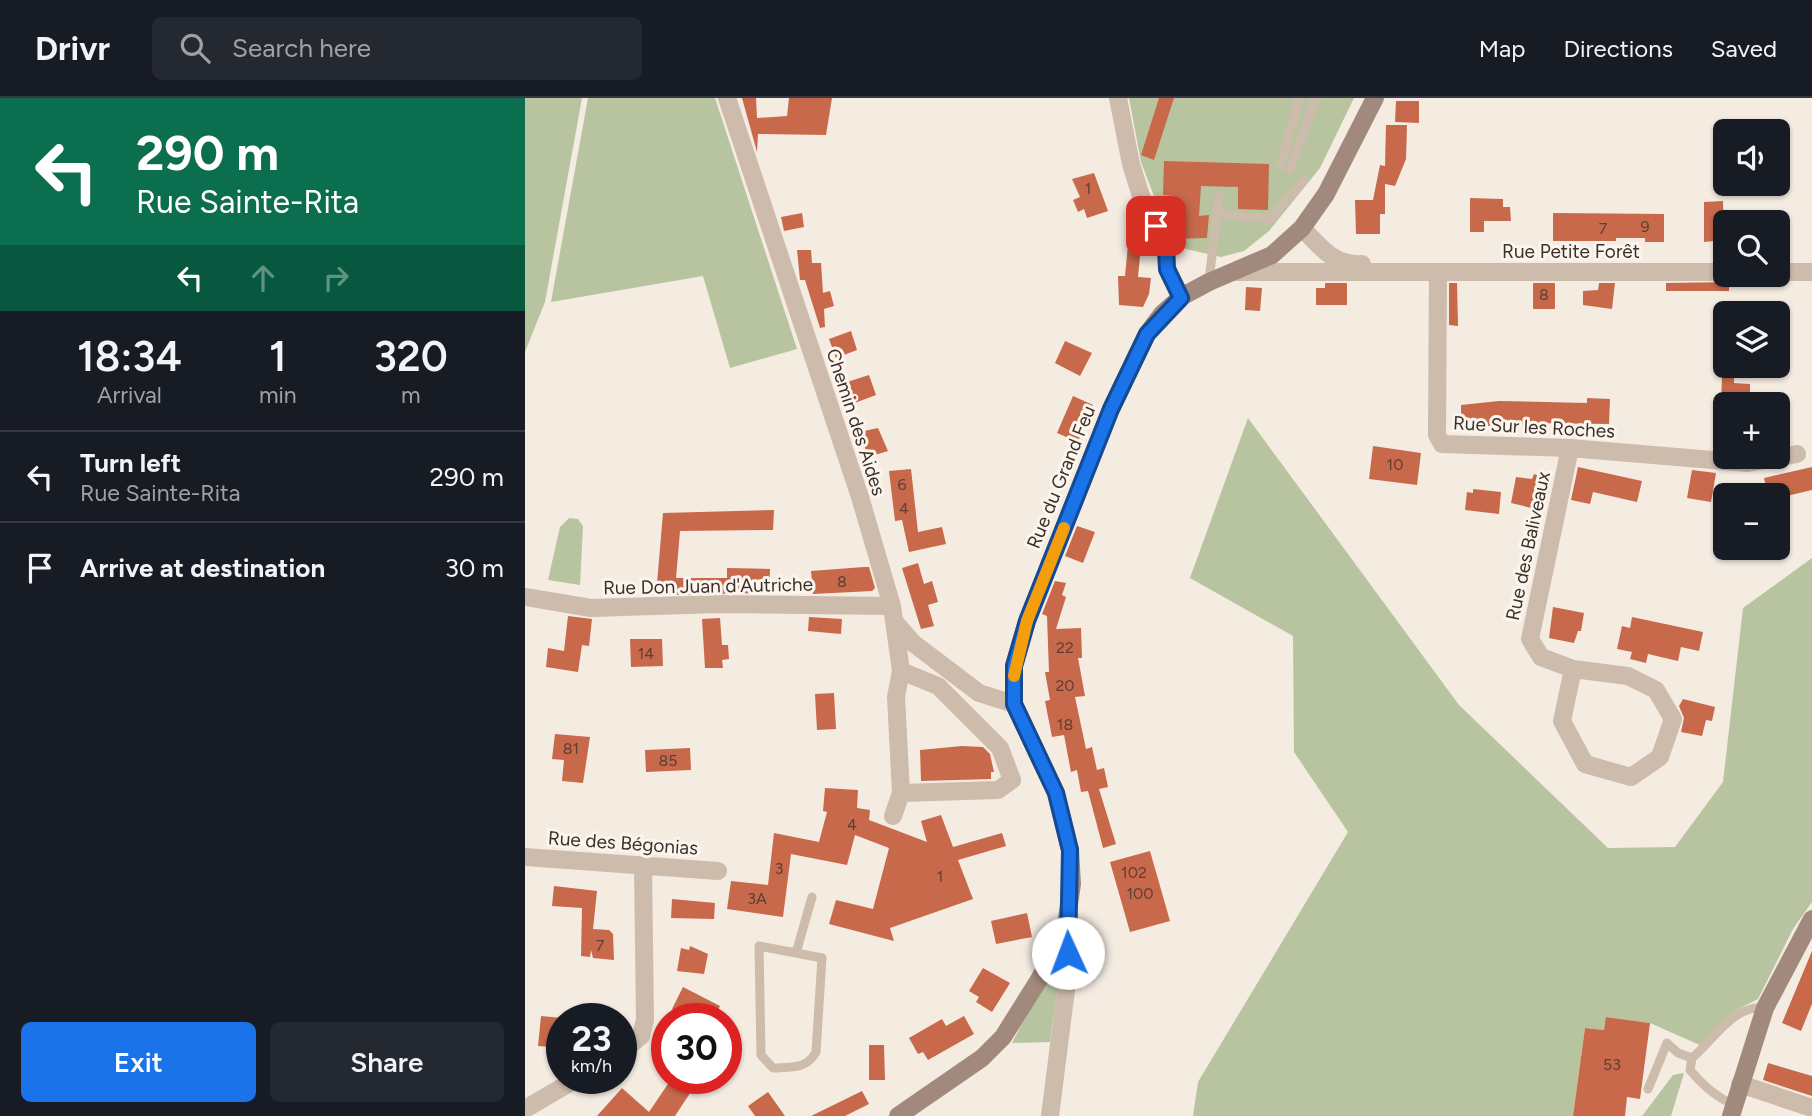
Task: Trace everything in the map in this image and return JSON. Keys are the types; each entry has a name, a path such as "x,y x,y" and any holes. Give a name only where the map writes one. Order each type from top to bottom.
{"street":[{"name":"Chemin des Aides","path":"727,98 860,497 894,614 913,643 979,693 1014,704"},
{"path":"1118,98 1131,164 1141,196 1166,248 1167,269 1181,298"},
{"name":"Rue du Grand Feu","path":"898,1116 982,1058 1003,1037 1044,970 1066,925 1072,884 1070,850 1056,793 1014,704 1014,666 1027,621 1111,409 1147,334 1181,298 1209,282 1272,256 1302,228 1326,194 1375,98"},
{"name":"Rue Petite Forêt","path":"1302,228 1332,258 1346,265 1400,262 1416,270"},
{"name":"Rue Petite Forêt","path":"1237,272 1713,272"},
{"name":"Rue Sur les Roches","path":"1438,272 1437,435 1442,444 1570,448 1748,463 1797,454"},
{"path":"1790,272 1812,272"},
{"name":"Rue des Baliveaux","path":"1570,448 1530,639 1541,657 1573,669 1628,676 1656,690 1673,719 1660,757 1631,776 1585,764 1562,721 1573,669"},
{"name":"Rue Don Juan d'Autriche","path":"525,597 590,608 719,604 894,614"},
{"path":"893,816 901,793 896,697 901,671 894,614"},
{"path":"901,671 938,686 1000,748 1012,780 998,790 901,793"},
{"name":"Rue des Bégonias","path":"525,857 717,871"},
{"path":"637,1039 641,1036 645,1020 643,866"},
{"path":"1733,1111 1765,1009 1806,941 1812,919"},
{"path":"1050,1116 1068,974 1066,925"},
{"path":"1740,1084 1812,1108"},
{"path":"525,1109 551,1094"}],"lane":[{"path":"1299,98 1285,167 1316,98"},
{"path":"1218,214 1270,219 1304,180"},
{"path":"1209,282 1219,196"},
{"path":"796,953 812,897"},
{"path":"759,946 796,953 822,958 816,1052 811,1062 799,1067 773,1068 761,1055 759,946"},
{"path":"1733,1111 1700,1083 1690,1070 1692,1058 1732,1018 1753,1007 1765,1009"},
{"path":"1648,1089 1667,1043 1678,1053 1692,1058"}],"green space":[{"path":"525,98 582,98 545,302 525,352"},
{"path":"588,98 715,98 797,349 730,368 703,276 551,302"},
{"path":"1129,98 1354,98 1320,168 1269,231 1244,251 1221,257 1173,246 1141,162"},
{"path":"1248,418 1459,705 1608,848 1675,847 1723,782 1743,608 1812,558 1812,902 1793,929 1758,999 1736,1010 1702,1046 1650,1023 1607,1017 1604,1030 1585,1028 1573,1116 1193,1116 1198,1082 1348,832 1294,752 1293,636 1190,578"},
{"path":"569,518 578,519 583,526 580,585 548,580 560,527"},
{"path":"1044,982 1058,984 1050,1042 1012,1043"},
{"path":"1684,1073 1671,1116 1642,1116 1673,1075"}],"building":[{"path":"742,98 756,98 757,118 787,116 789,98 832,98 826,135 758,134 757,152"},
{"path":"1159,98 1174,98 1154,160 1141,155"},
{"path":"1396,101 1419,101 1419,123 1395,122"},
{"path":"1386,125 1407,125 1406,159 1395,186 1385,184 1385,214 1380,214 1380,234 1356,234 1355,200 1373,200 1380,165 1385,166"},
{"path":"1164,161 1269,164 1268,210 1238,209 1238,187 1201,186 1199,216 1209,215 1207,238 1174,239 1175,196 1163,195"},
{"path":"1094,173 1108,211 1087,218 1084,209 1078,212 1073,200 1080,197 1072,179"},
{"path":"1470,198 1503,199 1503,207 1510,207 1511,221 1484,221 1484,232 1470,232"},
{"path":"1723,201 1723,210 1713,210 1713,241 1704,242 1704,202"},
{"path":"802,213 804,227 784,231 781,217"},
{"path":"1553,213 1664,214 1664,242 1645,242 1645,238 1553,241"},
{"path":"1128,245 1141,246 1138,277 1151,278 1149,294 1143,307 1119,305 1118,276 1125,276"},
{"path":"797,250 811,250 812,263 821,263 823,293 830,291 834,306 824,309 825,327 820,328 805,280 800,280"},
{"path":"1713,282 1713,287 1729,287 1729,291 1666,291 1666,283"},
{"path":"1325,283 1347,283 1347,305 1316,305 1316,288 1325,288"},
{"path":"1449,283 1457,283 1458,326 1449,325"},
{"path":"1533,283 1555,283 1555,309 1533,309"},
{"path":"1599,283 1615,283 1612,309 1583,305 1583,291 1598,290"},
{"path":"1246,287 1262,288 1260,311 1245,310"},
{"path":"851,331 857,350 836,358 829,339"},
{"path":"1065,341 1092,353 1080,376 1055,363"},
{"path":"869,375 876,395 852,404 844,383"},
{"path":"1722,378 1734,378 1734,383 1750,384 1750,392 1721,392"},
{"path":"1073,396 1093,405 1078,442 1057,433"},
{"path":"1587,398 1610,399 1609,424 1528,423 1528,427 1461,425 1461,405 1499,401 1587,403"},
{"path":"878,428 888,451 868,457 863,441 867,440 864,431"},
{"path":"1373,446 1421,453 1417,485 1369,479"},
{"path":"1578,467 1642,481 1637,502 1593,492 1590,504 1571,500"},
{"path":"1812,467 1812,490 1790,495 1790,483 1765,483 1764,478"},
{"path":"911,469 918,532 942,527 946,544 909,552 902,520 895,521 889,471"},
{"path":"1692,470 1716,473 1711,502 1687,498"},
{"path":"1534,474 1551,481 1548,496 1543,495 1540,510 1511,503 1516,477 1532,479"},
{"path":"1473,489 1501,492 1499,514 1465,510 1467,492 1473,493"},
{"path":"774,510 773,530 680,531 676,578 727,578 727,568 770,569 769,593 656,595 663,513"},
{"path":"1077,526 1095,532 1083,563 1065,556"},
{"path":"918,563 924,584 932,581 938,602 928,605 934,626 921,629 902,568"},
{"path":"869,567 875,588 872,591 813,594 811,571"},
{"path":"1055,581 1066,583 1062,595 1066,597 1056,629 1081,628 1082,658 1078,658 1085,696 1075,697 1086,749 1092,747 1097,770 1104,768 1108,787 1099,789 1116,844 1103,848 1088,791 1081,792 1077,770 1071,772 1064,735 1052,737 1045,701 1050,700 1045,672 1049,672 1047,616 1042,614"},
{"path":"1553,607 1584,613 1581,631 1578,631 1574,643 1549,638"},
{"path":"568,616 592,619 589,646 582,645 578,672 546,667 548,648 564,651"},
{"path":"809,617 842,619 841,634 808,631"},
{"path":"1632,617 1703,632 1699,651 1681,647 1678,661 1648,654 1646,663 1630,659 1632,652 1617,649 1622,626 1630,628"},
{"path":"720,618 722,645 728,645 729,659 722,660 723,668 705,668 702,619"},
{"path":"630,639 662,639 663,666 631,667"},
{"path":"834,693 836,729 817,730 815,694"},
{"path":"1683,699 1715,707 1712,721 1706,720 1702,736 1681,732 1684,718 1679,706"},
{"path":"555,734 590,737 583,783 562,781 564,760 552,759"},
{"path":"983,747 990,754 994,772 991,772 991,779 921,781 920,750"},
{"path":"690,748 691,770 646,772 645,750"},
{"path":"825,788 858,790 857,808 870,810 869,820 927,842 921,821 941,815 953,847 1002,833 1006,846 958,860 973,899 890,928 894,941 829,924 836,900 873,909 889,848 855,835 847,865 791,854 783,917 727,909 731,881 768,885 774,833 819,842 827,812 823,811"},
{"path":"1150,851 1170,921 1130,932 1110,862"},
{"path":"554,886 597,891 593,929 609,930 613,934 614,960 593,958 591,950 590,957 581,956 582,908 552,906"},
{"path":"672,899 715,903 714,919 671,918"},
{"path":"1027,913 1032,937 996,944 991,921"},
{"path":"690,946 708,954 704,974 677,971 681,948 689,950"},
{"path":"1812,951 1812,1004 1801,1031 1782,1023"},
{"path":"983,968 1010,983 992,1012 976,1002 979,997 969,991"},
{"path":"683,987 714,1003 675,1003"},
{"path":"541,1016 546,1016 546,1047 538,1046"},
{"path":"964,1016 974,1034 928,1060 923,1052 918,1054 909,1038 942,1019 946,1026"},
{"path":"1606,1017 1650,1023 1640,1099 1627,1097 1625,1116 1573,1116 1585,1028 1604,1030"},
{"path":"869,1045 884,1045 885,1080 869,1080"},
{"path":"1768,1063 1812,1076 1812,1096 1763,1080"},
{"path":"862,1091 869,1104 845,1116 811,1116"},
{"path":"768,1092 785,1116 755,1116 748,1106"},
{"path":"617,1094 629,1094 649,1112 661,1094 689,1094 675,1116 597,1116"}],"slow traffic":[{"path":"1014,676 1014,666 1027,621 1064,528"}],"route":[{"path":"1068,953 1066,925 1072,884 1070,850 1056,793 1014,704 1014,666 1027,621 1111,409 1147,334 1162,314 1181,298 1167,269 1166,248 1156,226"}]}
